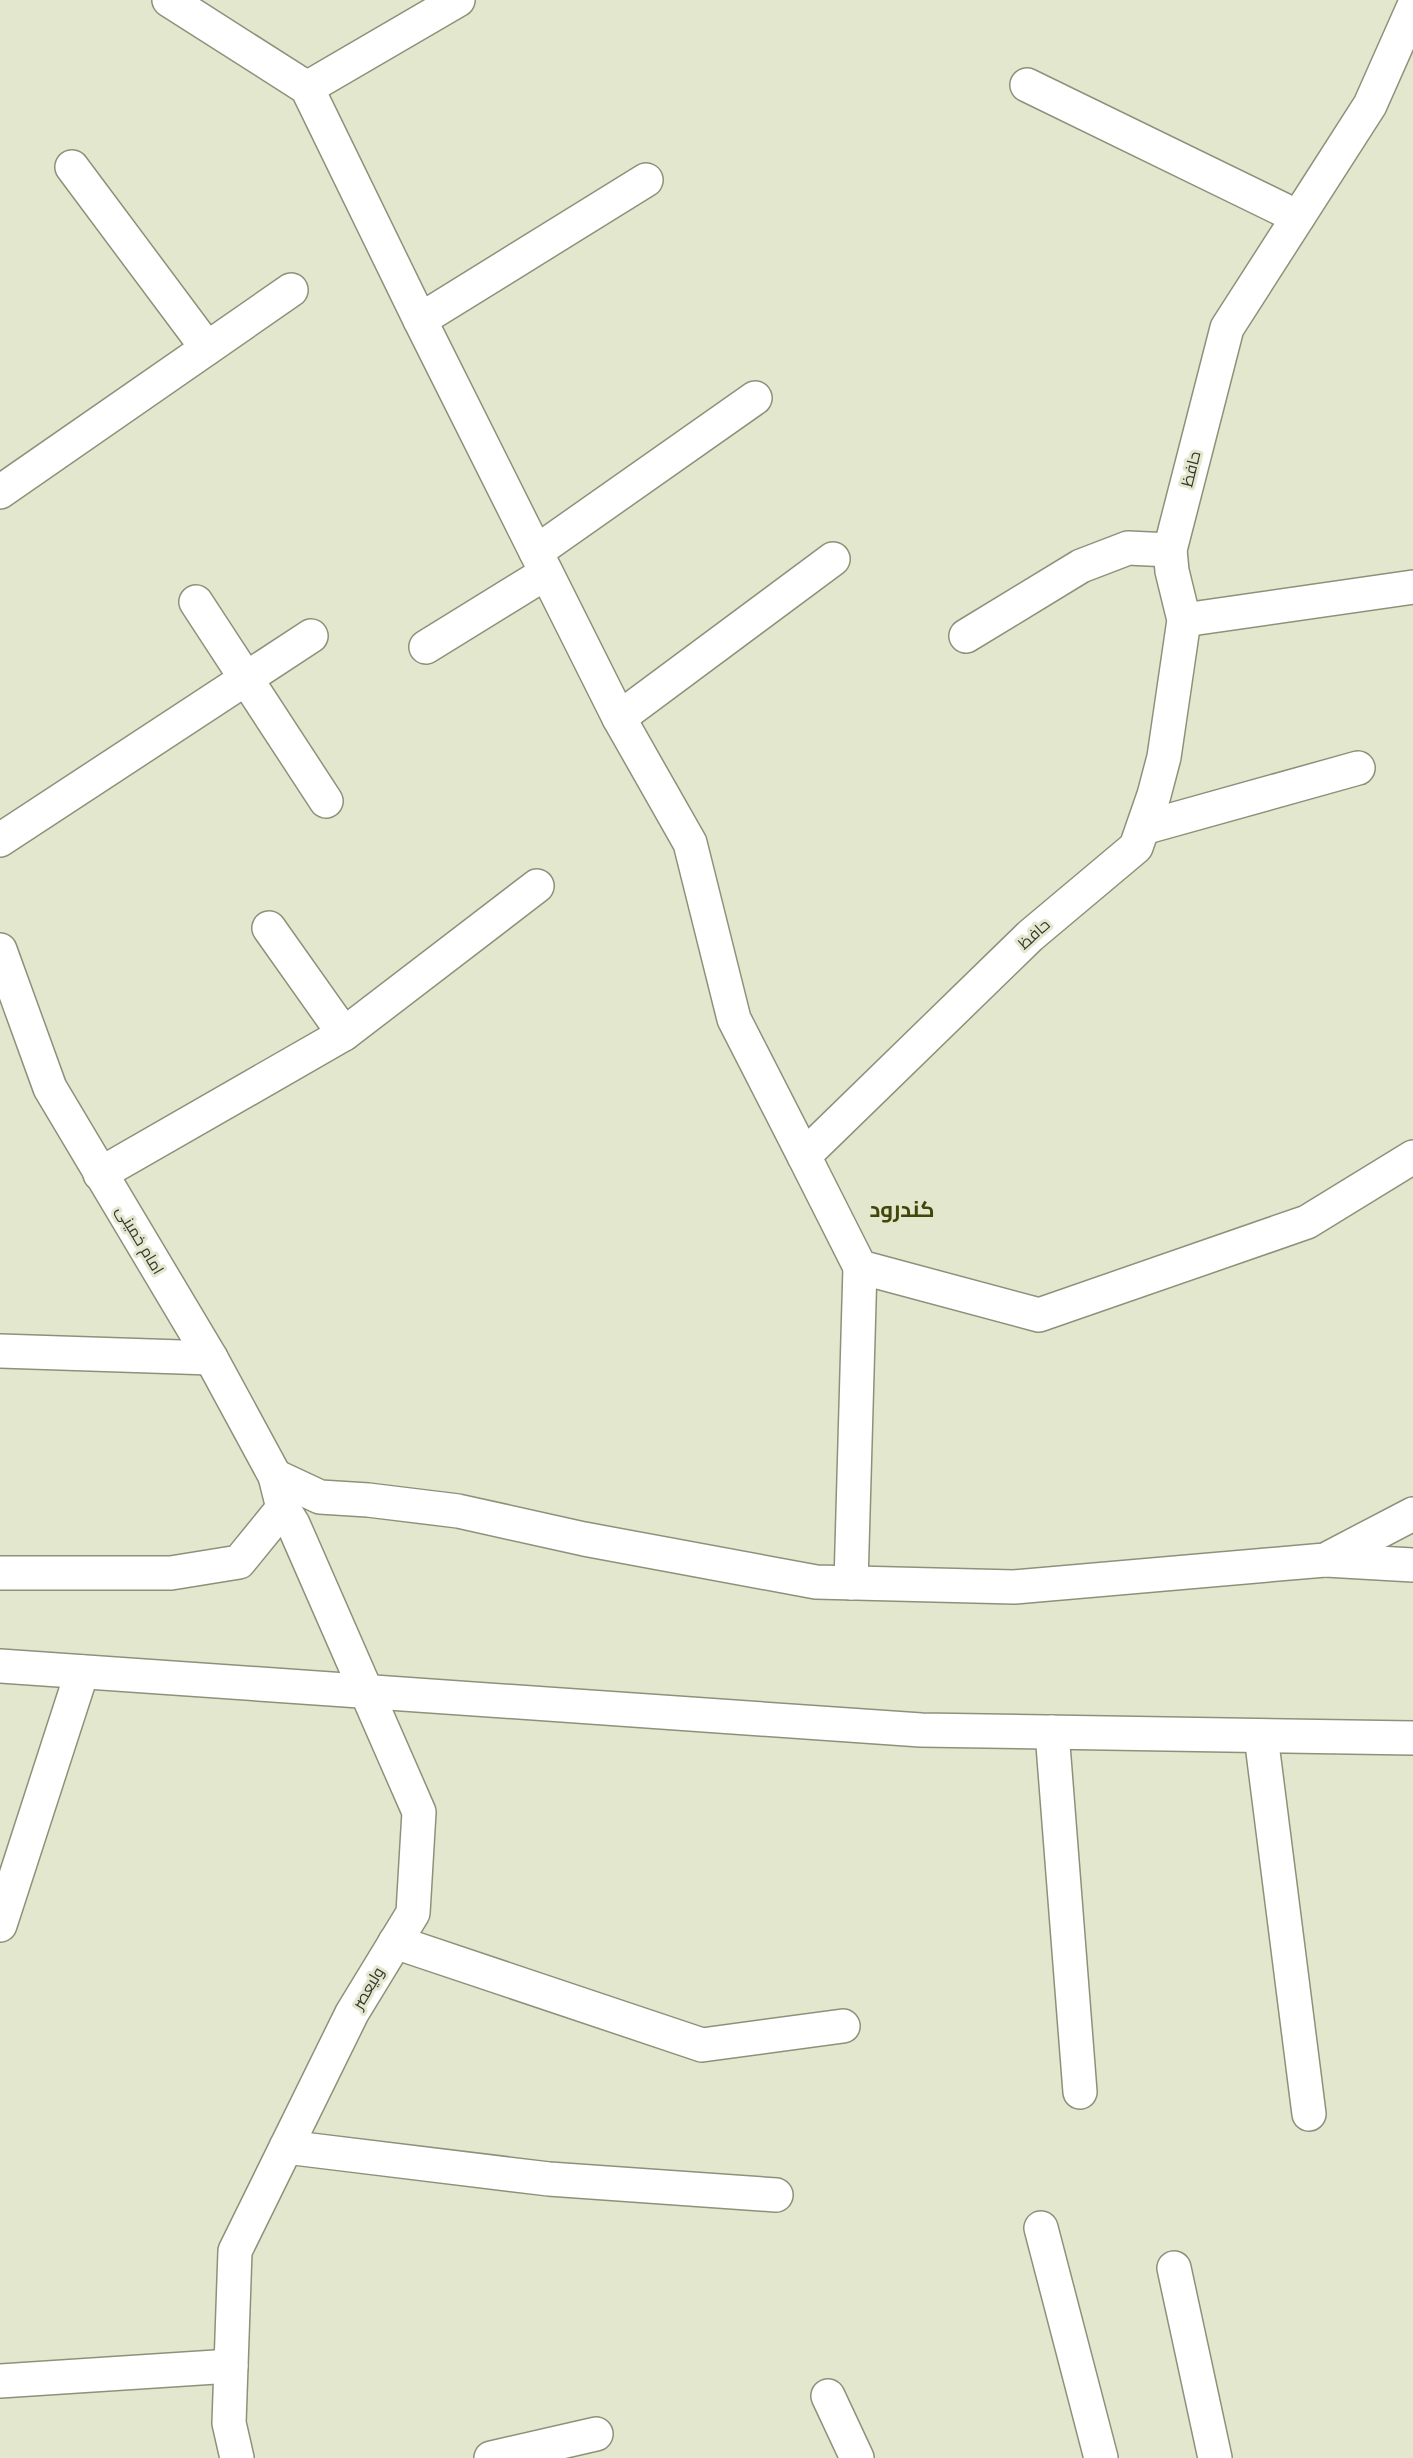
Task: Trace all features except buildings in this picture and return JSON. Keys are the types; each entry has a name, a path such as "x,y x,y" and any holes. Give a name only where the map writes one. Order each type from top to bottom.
{"street":[{"path":"169,0 307,88 619,718 690,843 734,1019 860,1267 851,1583"},
{"path":"307,88 458,0"},
{"name":"حافظ","path":"804,1156 1029,936 1136,847 1164,757 1184,620 1172,571 1170,550 1227,328 1370,105 1413,8"},
{"path":"1027,85 1298,217"},
{"path":"72,167 207,348"},
{"path":"420,320 646,180"},
{"path":"0,492 291,290"},
{"path":"426,647 541,563 755,398"},
{"path":"966,636 1082,566 1128,548 1170,550"},
{"path":"619,718 833,559"},
{"path":"1184,620 1413,587"},
{"path":"196,602 326,801"},
{"path":"0,840 312,636"},
{"path":"1143,828 1358,768"},
{"path":"100,1174 344,1034 537,886"},
{"path":"269,928 344,1034"},
{"name":"امام خمینی","path":"0,950 50,1088 211,1358 275,1476 288,1516"},
{"path":"860,1267 1039,1315 1307,1222 1413,1157"},
{"path":"0,1351 211,1358"},
{"path":"275,1476 320,1497 368,1500 458,1511 584,1539 816,1582 1014,1587 1325,1560 1413,1565"},
{"path":"1325,1560 1413,1514"},
{"path":"0,1573 171,1573 239,1562 288,1516"},
{"name":"ولیعصر","path":"237,2458 229,2423 235,2251 352,2013 413,1913 419,1812 288,1516"},
{"path":"0,1666 921,1730 1413,1738"},
{"path":"0,1925 82,1672"},
{"path":"1052,1732 1080,2092"},
{"path":"1261,1736 1308,2115"},
{"path":"395,1942 702,2045 843,2026"},
{"path":"286,2147 549,2180 776,2195"},
{"path":"1041,2228 1101,2458"},
{"path":"1174,2268 1215,2458"},
{"path":"0,2381 231,2366"},
{"path":"828,2396 857,2458"},
{"path":"491,2458 596,2434"}],"district":[{"name":"کندرود","path":"902,1209"}]}
